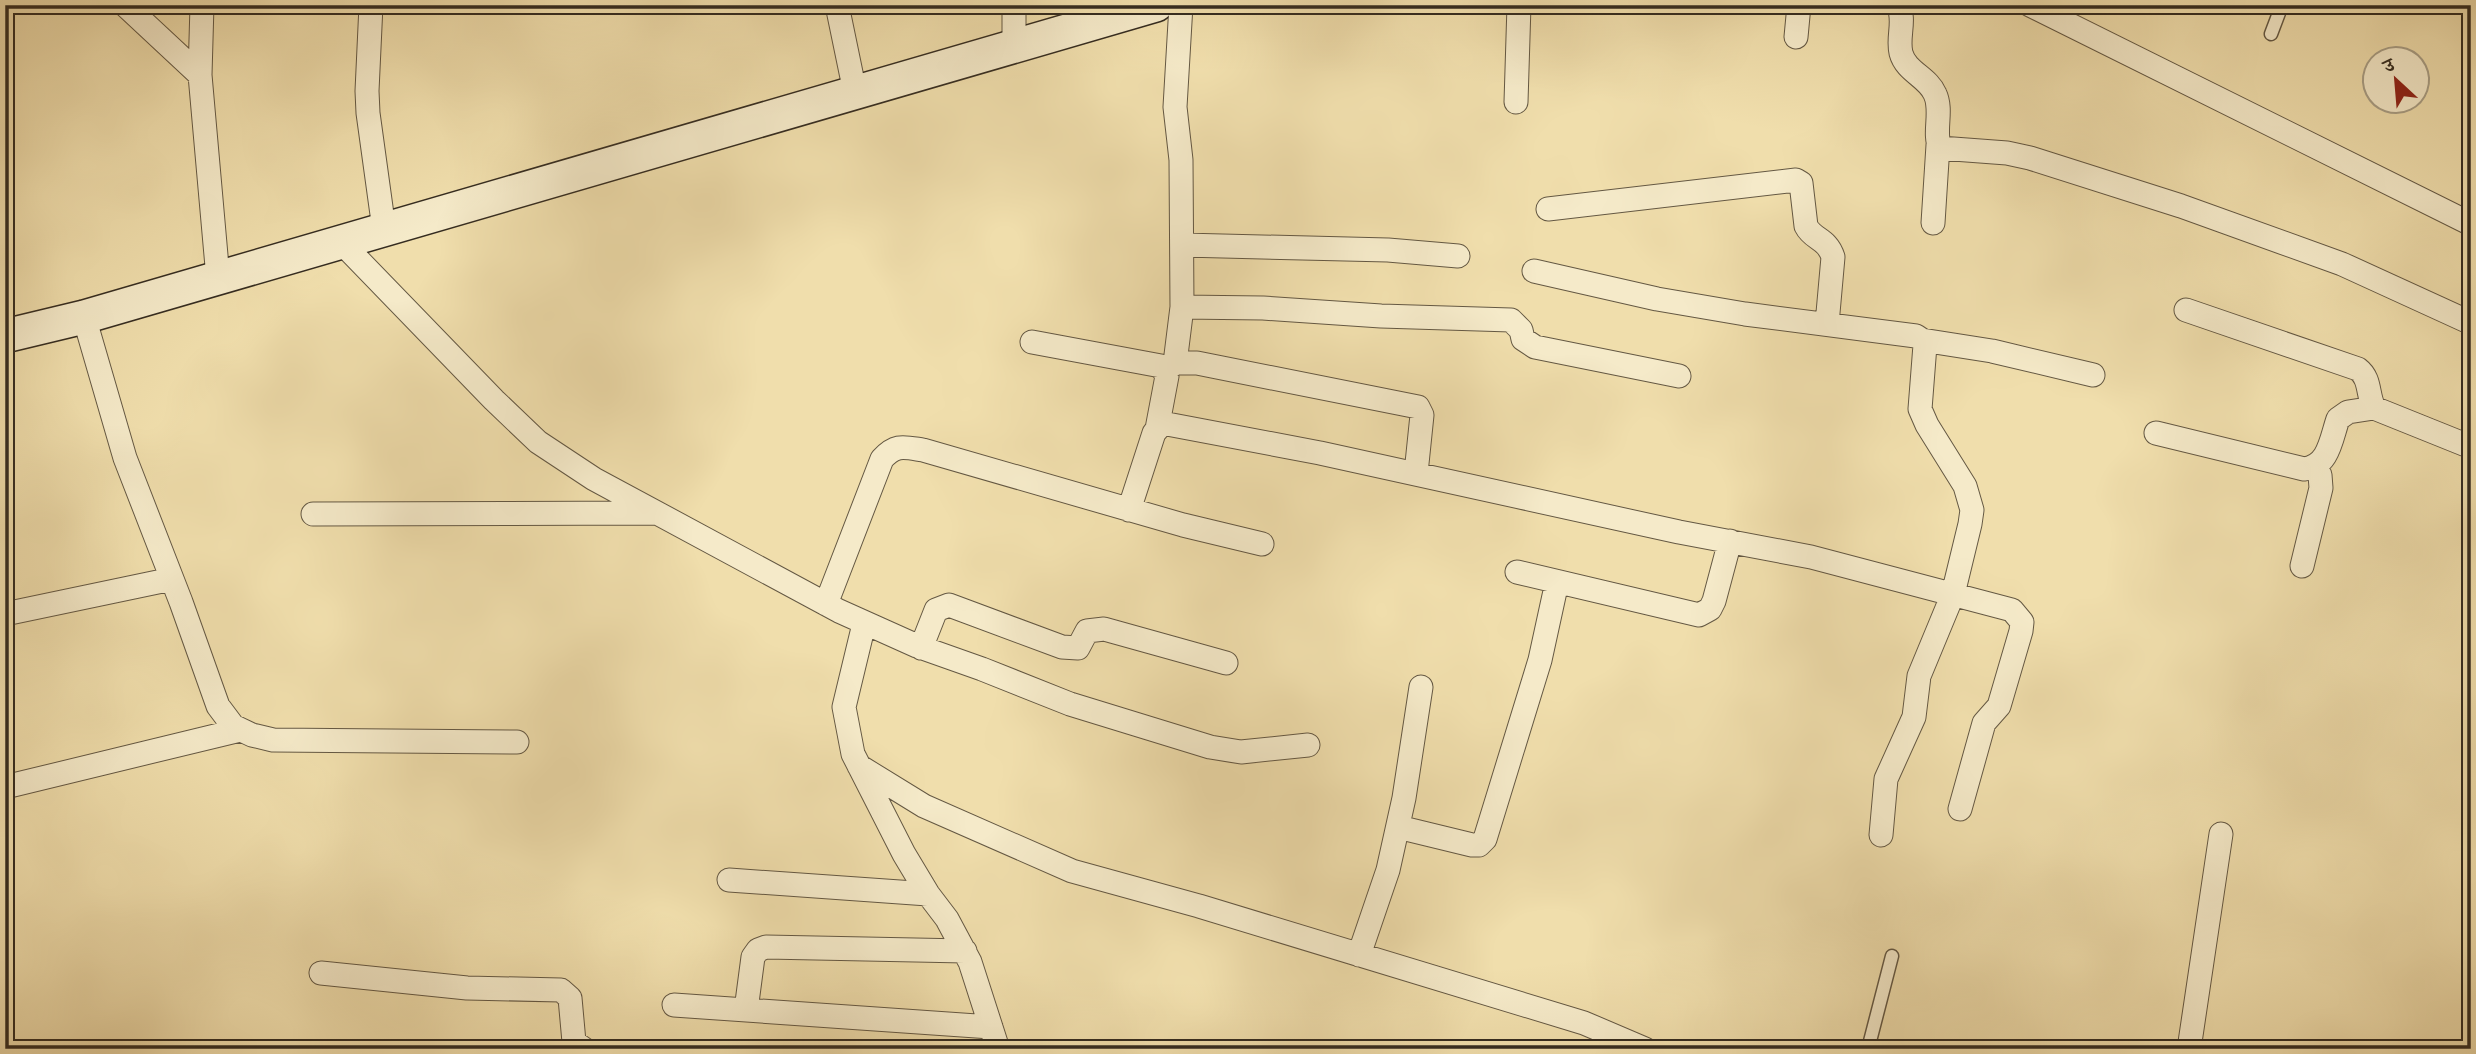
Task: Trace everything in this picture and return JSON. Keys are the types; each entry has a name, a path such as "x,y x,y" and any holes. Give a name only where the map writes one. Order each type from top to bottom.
{"main road":[{"path":"5,335 84,317 1014,46 1135,8"}],"street":[{"path":"125,5 200,75"},
{"path":"202,5 200,75 218,278"},
{"path":"371,5 368,113 384,229"},
{"path":"837,5 855,92"},
{"path":"1014,5 1014,46"},
{"path":"1129,510 1157,429 1182,307 1181,160 1175,107 1181,5"},
{"path":"1516,102 1519,5"},
{"path":"1796,37 1799,5"},
{"path":"1898,5 1902,13 1899,37 1901,54 1906,64 1936,95 1938,145 1933,223"},
{"path":"2030,5 2471,225"},
{"path":"1938,145 1943,149 2007,153 2030,158 2181,206 2342,264 2471,323"},
{"path":"1548,209 1796,180 1801,183 1806,226 1830,247 1833,257 1827,324"},
{"path":"341,242 538,442 594,479 864,624 1070,704 1210,747 1250,752 1308,745"},
{"path":"1183,245 1388,250 1458,256"},
{"path":"1534,271 1657,299 1745,314 1916,336 1922,340 1992,351 2093,375"},
{"path":"1182,307 1263,308 1381,316 1511,320 1521,330 1523,339 1535,347 1679,376"},
{"path":"2186,310 2358,369 2365,374 2368,381 2374,408"},
{"path":"84,317 125,458 218,706 225,717 252,736 273,740 517,742"},
{"path":"1881,835 1886,779 1914,717 1919,676 1953,594 1972,510 1965,486 1920,409 1925,345 1922,340"},
{"path":"1032,342 1161,366 1197,363 1418,407 1422,415 1416,473"},
{"path":"2156,433 2304,469 2313,468 2325,457 2341,415 2374,408 2471,446"},
{"path":"1157,429 1167,424 1182,426 1416,473 1811,557 2012,610 2022,622 1999,706 1984,723 1960,809"},
{"path":"826,604 882,459 891,450 903,447 923,450 1129,510 1262,544"},
{"path":"2302,566 2321,488 2320,475 2313,468"},
{"path":"313,514 660,513"},
{"path":"1517,572 1699,615 1710,609 1714,601 1730,541"},
{"path":"5,614 172,579"},
{"path":"1398,827 1472,845 1479,845 1485,839 1540,660 1558,582"},
{"path":"921,648 936,610 949,605 1062,647 1078,648 1087,631 1104,629 1226,663"},
{"path":"864,624 845,707 853,754 904,854 965,951 998,1049"},
{"path":"1359,955 1388,870 1422,687"},
{"path":"5,787 240,730"},
{"path":"859,766 924,806 1072,872 1199,906 1584,1023 1645,1049"},
{"path":"2189,1049 2221,834"},
{"path":"729,880 928,894"},
{"path":"747,1010 753,957 758,950 766,947 965,951"},
{"path":"321,973 467,988 561,990 570,998 574,1042 584,1049"},
{"path":"674,1005 991,1027"}],"lane":[{"path":"2270,33 2283,5"},
{"path":"1868,1049 1892,956"}]}
